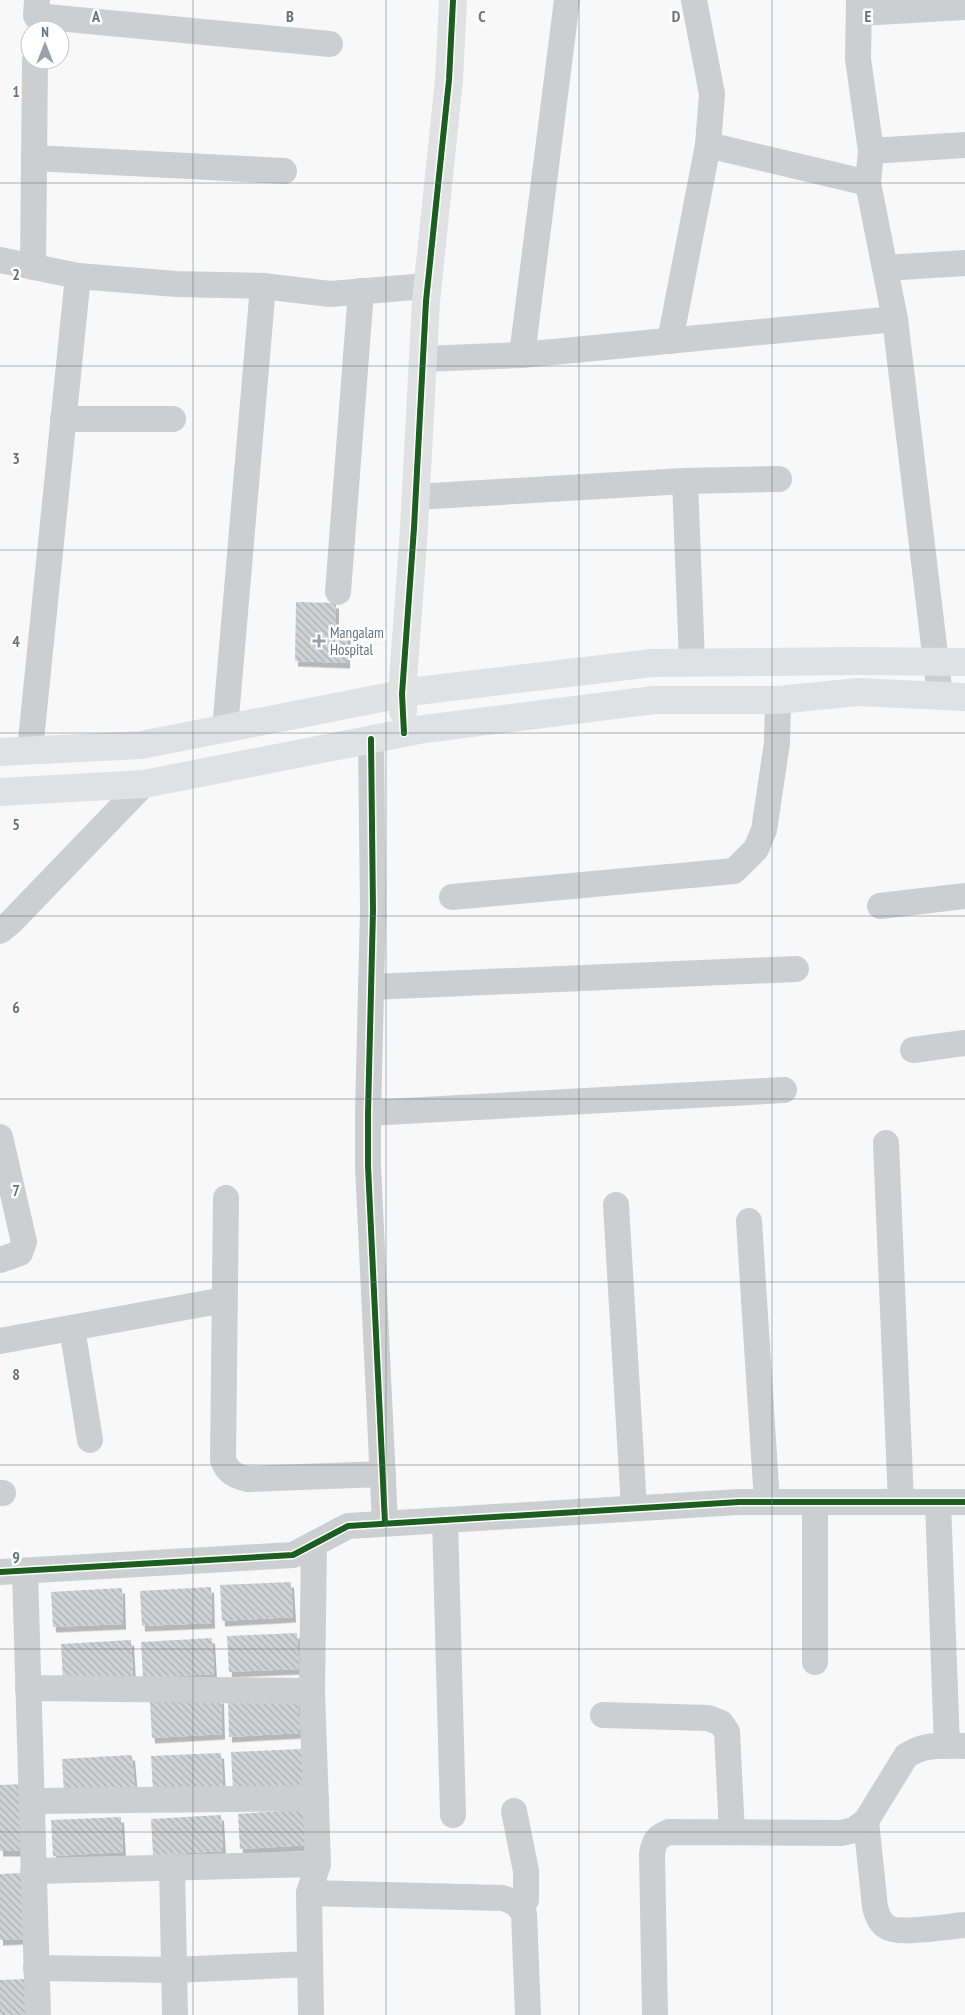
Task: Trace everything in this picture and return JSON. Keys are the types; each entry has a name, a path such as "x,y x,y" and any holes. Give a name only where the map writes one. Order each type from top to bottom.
{"main road":[{"path":"404,733 402,694 427,286 449,80 453,0"},
{"path":"0,752 141,745 402,694 652,663 965,662"},
{"path":"0,792 144,784 424,729 654,700 778,700 858,692 952,696"}],"street":[{"path":"522,354 567,0"},
{"path":"670,341 708,145 712,94 694,0"},
{"path":"952,696 935,662 895,319 868,183 871,151 858,59 860,7 965,7"},
{"path":"36,15 330,44"},
{"path":"34,267 35,70"},
{"path":"708,145 868,183"},
{"path":"871,151 965,145"},
{"path":"34,158 284,171"},
{"path":"0,260 78,276 176,284 263,286 330,294 427,286"},
{"path":"885,268 965,263"},
{"path":"30,750 78,276"},
{"path":"225,729 263,286"},
{"path":"338,592 361,291"},
{"path":"423,359 522,354 895,319"},
{"path":"63,419 173,419"},
{"path":"415,497 685,481 779,478"},
{"path":"685,481 692,662"},
{"path":"452,897 734,871 756,849 764,830 777,743 778,700"},
{"path":"371,739 373,910 368,1166 385,1524"},
{"path":"0,931 11,922 144,784"},
{"path":"880,906 965,896"},
{"path":"371,987 796,969"},
{"path":"913,1050 965,1043"},
{"path":"368,1113 784,1090"},
{"path":"0,1137 24,1242 20,1253 0,1260"},
{"path":"886,1143 901,1502"},
{"path":"226,1198 223,1460 227,1471 238,1477 248,1479 382,1474"},
{"path":"616,1204 634,1508"},
{"path":"749,1221 767,1502"},
{"path":"0,1341 224,1300"},
{"path":"72,1328 90,1440"},
{"path":"38,2015 28,1688 12,1571 293,1555 348,1526 634,1508 767,1502 965,1502"},
{"path":"816,1502 816,1662"},
{"path":"655,2015 653,1843 660,1836 668,1832 841,1833 854,1830 866,1821 906,1756 928,1746 956,1746 938,1502"},
{"path":"445,1520 453,1814"},
{"path":"311,2015 309,1892 318,1864 312,1690 314,1544"},
{"path":"28,1688 312,1690"},
{"path":"604,1715 708,1718 721,1723 727,1732 732,1832"},
{"path":"32,1801 316,1798"},
{"path":"514,1810 526,1871 526,1900 518,1905"},
{"path":"866,1821 875,1907 879,1918 887,1928 898,1931 965,1925"},
{"path":"34,1871 172,1866 318,1864"},
{"path":"172,1866 175,2015"},
{"path":"309,1892 502,1898 512,1901 518,1905 524,1914 528,2015"},
{"path":"36,1968 174,1970 310,1964"}],"building":[{"path":"296,602 336,603 336,630 348,630 347,663 295,661"},
{"path":"291,1582 293,1617 222,1621 220,1585"},
{"path":"211,1587 212,1623 142,1626 140,1591"},
{"path":"122,1588 123,1624 53,1627 51,1592"},
{"path":"297,1633 299,1669 229,1672 227,1636"},
{"path":"212,1638 214,1674 143,1678 141,1642"},
{"path":"131,1640 133,1676 63,1680 61,1644"},
{"path":"298,1697 300,1733 229,1737 228,1701"},
{"path":"221,1698 222,1734 152,1738 150,1702"},
{"path":"302,1749 303,1784 233,1788 231,1752"},
{"path":"221,1753 223,1788 153,1792 151,1756"},
{"path":"132,1755 135,1790 64,1794 62,1759"},
{"path":"25,1784 27,1851 0,1851 0,1785"},
{"path":"309,1809 310,1845 240,1849 238,1814"},
{"path":"221,1815 223,1851 153,1855 151,1819"},
{"path":"121,1817 123,1852 53,1856 51,1820"},
{"path":"21,1873 23,1939 0,1940 0,1874"},
{"path":"27,1979 28,2015 0,2015 0,1980"}],"cycle path":[{"path":"404,733 402,694 414,528 426,301 449,80 453,0"},
{"path":"371,739 373,910 368,1166 385,1523"},
{"path":"0,1572 293,1555 348,1526 739,1502 965,1502"}],"place":[{"name":"Mangalam Hospital","path":"319,641"}]}
